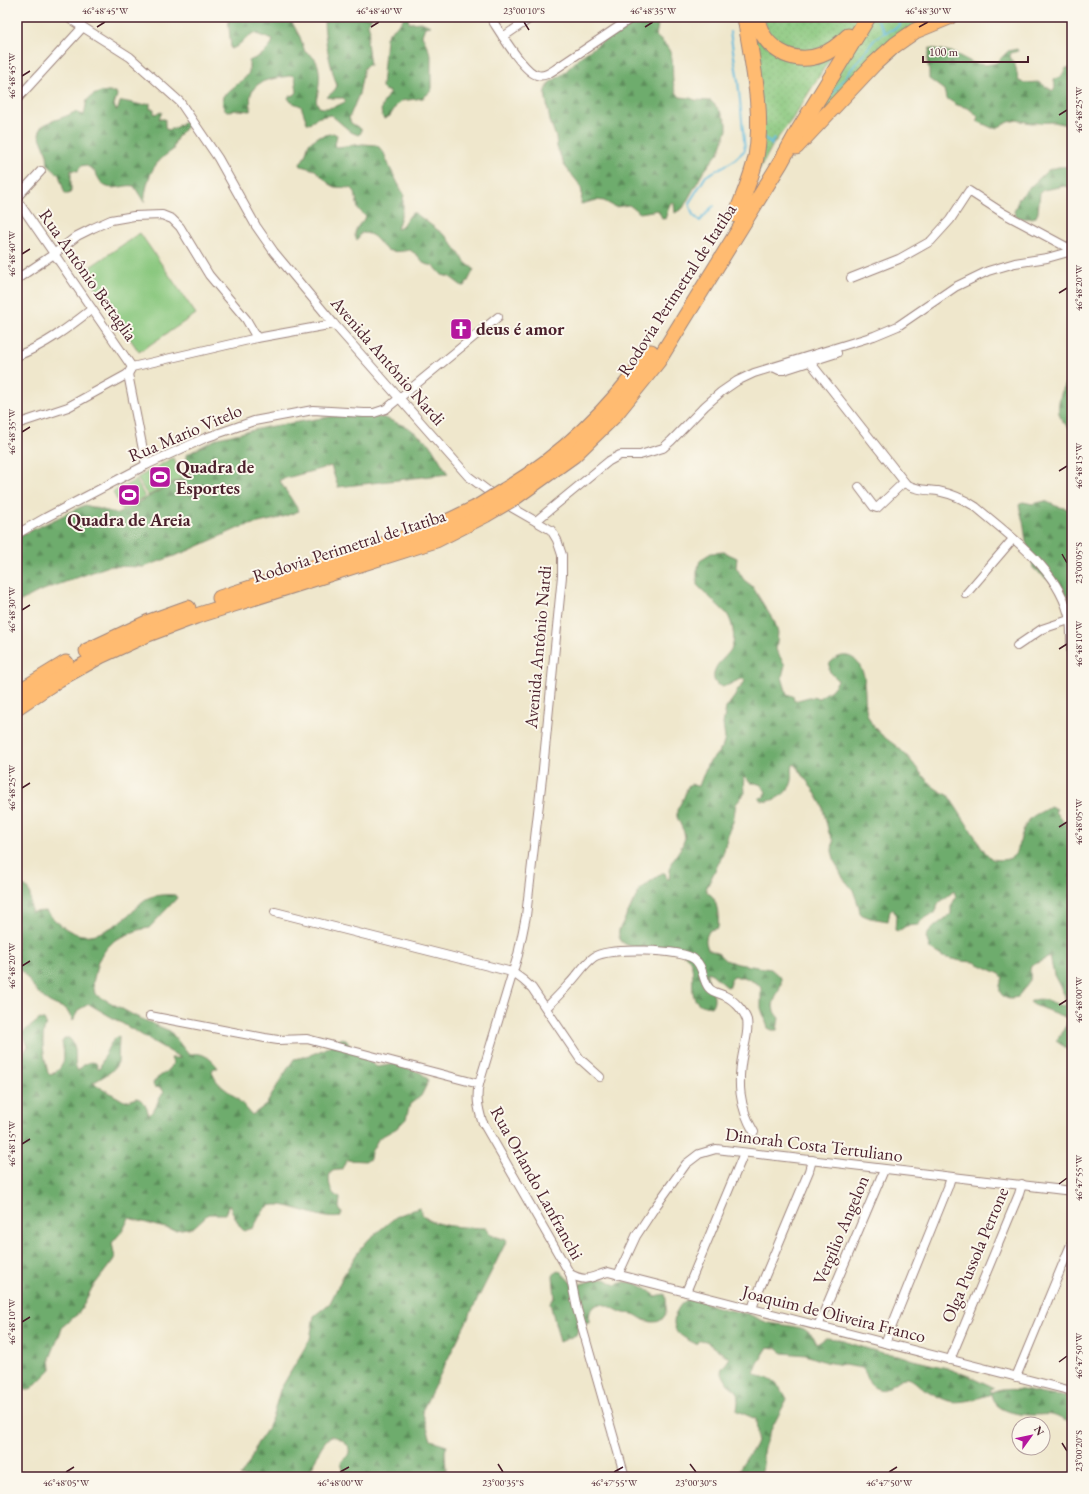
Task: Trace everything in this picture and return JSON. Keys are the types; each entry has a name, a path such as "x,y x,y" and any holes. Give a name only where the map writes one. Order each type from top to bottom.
{"highway":[{"path":"736,215 751,176 758,142 757,102 745,17"},
{"path":"757,17 760,30 768,42 778,51 797,58 820,56 830,51 851,35"},
{"name":"Rodovia Perimetral de Itatiba","path":"17,707 59,679 100,656 148,634 196,616 436,540 480,511 574,455 613,417 658,361 781,162 860,17"},
{"name":"Rodovia Perimetral de Itatiba","path":"510,494 528,476 570,444 589,427 628,382 651,352 736,215 742,208 851,35 868,17"},
{"path":"781,162 889,50 916,31 949,17"},
{"name":"Rodovia Perimetral de Itatiba","path":"17,693 59,667 96,647 149,622 407,537 480,511"}],"street":[{"name":"Avenida Antônio Nardi","path":"67,17 130,58 180,102 218,158 256,226 270,246 334,324 468,476 504,503 551,530 557,540 562,555 562,576 543,769 527,909 518,955 479,1084 477,1106"},
{"path":"490,17 523,66 531,73 538,76 547,74 557,68 634,17"},
{"path":"503,37 532,17"},
{"path":"17,99 82,28"},
{"path":"17,197 41,171"},
{"path":"851,278 900,259 931,241 950,220 969,191 1003,213 1072,250"},
{"name":"Rua Antônio Bertaglia","path":"17,200 92,309 130,371"},
{"path":"17,279 54,254 77,236 111,220 155,214 162,215 172,219 180,227 209,275 246,320 257,338"},
{"path":"536,521 609,461 620,455 640,455 663,448 705,406 736,381 754,373 874,336 898,326 955,287 988,271 1015,263 1047,258 1072,250"},
{"path":"17,356 34,350 62,332 92,309"},
{"name":"Rua Mario Vitelo","path":"17,534 146,466 204,438 254,421 313,410 374,413 386,409 498,316"},
{"path":"17,424 68,407 130,371 257,338 334,324"},
{"path":"773,367 779,370 784,370 837,353 845,345"},
{"path":"810,362 904,482 912,488 946,493 965,500 1032,556 1051,580 1062,599 1070,620 1072,660"},
{"path":"130,371 146,466"},
{"path":"859,487 874,507 877,508 904,482"},
{"path":"966,594 1013,539"},
{"path":"1017,646 1042,629 1070,620"},
{"path":"275,912 512,972 532,988 580,1059 600,1077"},
{"path":"546,1008 594,957 603,953 619,951 662,951 695,959 701,967 706,984 710,990 725,996 734,1002 742,1011 747,1021 739,1083 746,1119 754,1132"},
{"path":"150,1016 278,1040 307,1039 479,1084"},
{"name":"Rua Orlando Lanfranchi","path":"477,1106 488,1133 570,1274 577,1309 624,1477"},
{"name":"Dinorah Costa Tertuliano","path":"618,1275 636,1236 686,1164 699,1154 716,1149 1072,1191"},
{"path":"686,1292 744,1153"},
{"path":"752,1309 809,1171 812,1160"},
{"name":"Vergilio Angelon","path":"818,1326 884,1170"},
{"path":"885,1343 948,1188 951,1177"},
{"name":"Olga Pussola Perrone","path":"950,1360 1022,1184"},
{"path":"1016,1377 1072,1242"},
{"name":"Joaquim de Oliveira Franco","path":"570,1274 584,1280 608,1272 1016,1377 1072,1390"}],"green space":[{"path":"228,17 289,17 300,37 305,52 312,56 318,66 319,78 316,101 319,107 329,108 346,101 343,98 327,97 337,86 328,52 324,17 372,17 368,24 370,31 367,42 370,65 367,65 364,68 359,94 349,118 351,123 361,129 361,133 358,135 351,132 331,115 316,118 310,124 307,123 301,106 291,102 288,98 297,92 295,77 293,75 258,84 251,94 250,111 225,110 222,100 223,96 246,77 249,72 249,61 267,51 273,40 253,33 236,47 231,49"},
{"path":"404,17 408,17 409,23 421,22 431,26 425,27 422,35 431,55 431,91 423,98 401,101 390,116 384,119 381,112 384,101 390,92 384,90 382,87 386,38"},
{"path":"753,17 766,46 831,57 793,118 774,143 759,170"},
{"path":"761,17 938,17 801,136 861,35 835,42 802,55 776,45"},
{"path":"644,18 658,25 656,36 669,50 676,92 680,97 711,101 720,111 727,123 727,130 719,152 702,174 683,208 675,213 674,203 672,202 665,219 662,218 658,210 640,213 629,205 615,207 604,201 597,200 581,204 582,192 580,185 564,165 557,147 545,93 549,83 563,74 580,57 635,19"},
{"path":"930,48 952,52 973,63 985,65 996,63 1008,51 1017,49 1018,51 1011,53 1010,56 1019,81 1024,83 1039,82 1053,91 1055,88 1054,79 1061,77 1066,68 1072,67 1072,126 1054,122 1031,123 1017,120 996,128 992,128 977,121 978,116 968,108 957,105 946,98 944,90 929,79 927,61"},
{"path":"101,92 116,92 117,95 114,105 116,110 118,109 120,102 123,101 142,105 150,103 150,109 154,109 154,114 162,112 159,119 165,119 165,127 167,130 176,128 186,120 190,123 177,138 173,150 159,161 151,172 144,202 134,186 112,188 105,186 101,183 93,170 85,165 81,166 78,171 71,170 71,192 69,194 65,194 59,175 48,165 47,154 39,135 41,127 75,112 84,115 87,100 93,95"},
{"path":"333,133 337,135 335,145 337,147 363,144 376,145 379,147 384,153 404,195 403,209 397,229 400,228 412,213 415,213 447,237 466,263 474,269 465,286 462,286 450,277 442,275 434,266 425,264 410,250 396,252 387,250 377,239 366,233 361,233 357,240 355,237 356,231 366,217 358,209 355,192 351,188 335,187 328,183 315,170 301,166 300,164 305,156 309,143 318,137"},
{"path":"1072,166 1072,188 1065,186 1043,190 1040,193 1036,217 1021,218 1016,216 1014,212 1019,198 1048,170 1058,167"},
{"path":"140,233 196,314 139,352 84,271"},
{"path":"1072,368 1072,430 1064,423 1058,408 1059,400"},
{"path":"347,414 385,418 409,428 430,444 448,474 338,487 331,466 279,480 299,511 280,518 241,527 185,552 144,567 109,566 38,592 17,603 17,539 24,534 85,505 118,514 186,477 186,455 218,438 267,427"},
{"name":"Quadra de Esportes","path":"173,458 183,477 148,496 137,478"},
{"name":"Quadra de Areia","path":"136,480 145,497 122,510 113,492"},
{"path":"1045,501 1056,506 1072,510 1072,601 1060,589 1033,568 1019,505 1023,502 1033,504"},
{"path":"724,552 737,558 736,567 744,580 752,586 775,623 778,633 776,650 785,665 782,677 787,694 793,696 794,701 809,697 819,698 831,690 838,680 829,671 830,663 839,657 844,656 848,656 856,661 864,675 867,712 874,727 902,751 928,782 941,792 948,795 985,852 992,859 1003,860 1010,858 1015,854 1018,848 1029,820 1050,806 1057,809 1055,812 1064,821 1072,833 1072,1049 1068,1049 1056,1041 1065,1029 1068,1020 1067,1018 1030,1002 1042,999 1062,1006 1065,1005 1065,996 1054,975 1050,957 1031,966 1030,980 1028,984 1018,997 1008,998 1000,991 1003,978 1000,974 974,962 943,957 930,949 926,937 931,929 951,914 951,906 956,897 954,891 939,903 934,913 922,920 918,925 906,926 897,932 895,930 896,916 893,909 890,911 888,921 870,918 860,914 853,890 843,878 835,862 832,851 833,841 829,833 822,805 795,764 792,768 791,784 785,793 767,801 762,801 759,799 764,797 766,792 762,786 757,783 751,783 744,776 745,793 736,804 733,822 723,854 706,889 707,892 713,897 715,902 718,921 718,928 710,930 706,937 708,949 719,954 725,960 738,964 771,969 781,978 781,984 773,1008 779,1018 777,1030 768,1028 761,1008 761,988 758,984 744,977 734,977 731,979 730,986 727,987 712,974 707,972 708,981 714,999 711,1007 702,1005 697,1002 694,997 691,963 681,952 674,950 642,948 624,944 620,938 619,930 640,889 662,873 665,873 667,879 669,879 671,863 682,846 685,838 684,832 677,817 677,810 688,786 691,784 699,786 707,765 722,748 725,739 723,724 726,708 735,696 737,690 745,681 744,679 741,679 729,685 723,686 718,685 715,682 715,669 732,647 734,639 733,630 727,614 697,585 697,572 700,560 711,553"},
{"path":"17,883 26,887 30,894 31,912 46,911 66,929 76,934 85,935 105,931 116,925 148,898 161,895 175,895 177,898 149,928 138,930 115,940 106,949 98,961 93,983 95,994 135,1016 170,1031 189,1055 198,1054 206,1056 213,1061 218,1068 214,1068 212,1071 218,1082 252,1115 266,1105 294,1059 319,1052 341,1038 346,1039 350,1047 377,1067 395,1064 421,1073 427,1078 428,1082 421,1096 410,1104 406,1119 397,1128 379,1138 371,1152 370,1159 365,1161 347,1160 341,1170 334,1170 331,1172 329,1180 331,1190 340,1198 339,1208 342,1213 340,1217 331,1218 279,1205 271,1206 263,1211 253,1228 244,1231 240,1227 229,1205 225,1214 208,1214 194,1227 175,1230 129,1218 123,1230 112,1243 115,1258 92,1288 79,1313 63,1326 50,1358 51,1369 30,1390 17,1390 17,1056 21,1057 28,1046 22,1033 40,1019 44,1020 46,1023 43,1036 43,1048 48,1073 50,1075 62,1065 64,1052 62,1042 64,1038 69,1038 73,1042 75,1063 78,1071 84,1065 91,1062 96,1063 98,1068 100,1067 112,1041 119,1036 118,1062 116,1066 110,1072 93,1083 124,1101 137,1098 139,1099 145,1105 149,1115 164,1092 161,1088 154,1087 153,1083 158,1077 169,1070 173,1063 171,1058 181,1058 89,1004 78,1010 73,1021 66,1009 41,996 17,967"},
{"path":"419,1208 423,1215 436,1223 453,1226 486,1228 491,1235 507,1240 422,1411 431,1440 447,1445 445,1451 446,1471 440,1477 345,1477 341,1462 346,1458 349,1448 342,1440 331,1436 326,1440 306,1477 240,1477 249,1463 257,1444 266,1431 273,1415 280,1390 310,1339 314,1316 330,1303 343,1276 358,1252 369,1239 397,1216"},
{"path":"557,1270 560,1271 574,1286 597,1279 605,1279 616,1285 627,1282 637,1284 656,1296 665,1294 666,1312 661,1320 651,1322 634,1314 620,1312 600,1304 596,1305 590,1311 589,1323 581,1321 576,1335 560,1342 550,1303 555,1297 553,1276"},
{"path":"689,1299 697,1299 719,1308 748,1314 768,1323 804,1329 813,1336 817,1344 826,1338 837,1339 883,1353 898,1355 947,1368 995,1388 990,1391 991,1393 1012,1389 1051,1395 1072,1395 1072,1422 1049,1415 1029,1415 1002,1409 993,1400 991,1394 964,1401 949,1401 931,1393 907,1378 898,1380 882,1390 874,1388 862,1368 825,1362 806,1355 783,1353 776,1348 768,1347 758,1363 754,1373 767,1378 776,1384 787,1399 764,1447 763,1468 761,1474 759,1477 739,1477 739,1472 743,1462 756,1445 756,1419 737,1411 737,1391 728,1384 721,1372 729,1358 706,1341 700,1340 696,1344 678,1333 674,1324 674,1319 681,1304"}],"waterway":[{"path":"825,103 875,39 900,25 898,17"},
{"path":"878,21 885,32"},
{"path":"714,206 700,221 693,215 689,203 706,176 733,161 745,150 738,81 730,32"},
{"path":"764,137 772,145"},
{"path":"771,144 774,138"}],"place":[{"name":"deus é amor","path":"461,329"},
{"name":"Quadra de Esportes","path":"160,477"},
{"name":"Quadra de Areia","path":"129,495"}]}
